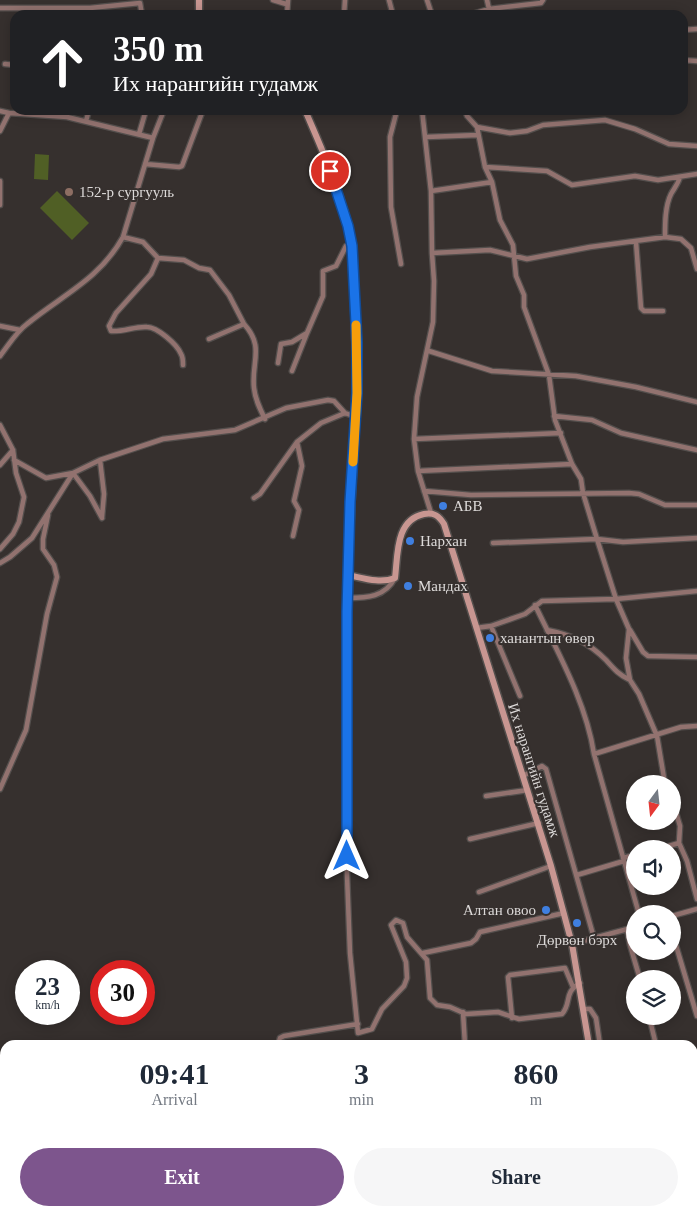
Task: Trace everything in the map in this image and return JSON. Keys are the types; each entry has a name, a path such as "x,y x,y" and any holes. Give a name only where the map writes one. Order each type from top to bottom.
{"main road":[{"path":"307,115 337,188 352,246 357,342 356,417 348,575 372,580 388,581 395,578 400,537 404,528 413,518 431,513"},
{"name":"Их нарангийн гудамж","path":"431,513 436,514 444,524 539,824 572,944 588,1040"}],"street":[{"path":"273,0 287,2"},
{"path":"487,0 489,9"},
{"path":"486,10 541,3 543,0"},
{"path":"0,8 90,8 140,3 141,10"},
{"path":"5,64 10,64"},
{"path":"0,111 9,113 0,131"},
{"path":"53,115 86,121 153,138"},
{"path":"86,121 88,115"},
{"path":"139,134 145,115"},
{"path":"0,356 20,330 86,282 118,246 123,237 153,138 162,115"},
{"path":"145,164 182,166 201,115"},
{"path":"396,115 390,136 389,152 391,207 401,264"},
{"path":"423,115 432,191 433,322 429,351 417,397 414,439 418,470 431,513"},
{"path":"467,115 477,127 485,167 492,182 500,220 513,245 516,276 524,295 524,307 549,375 554,416 572,464 581,479 583,493 616,599 629,629 643,652 648,656 697,657"},
{"path":"477,127 510,132 527,131 543,125 605,120 635,129 669,144 697,146"},
{"path":"426,137 478,135"},
{"path":"485,167 547,171 572,185 634,176 658,180 697,174"},
{"path":"665,237 665,222 671,194 678,185 680,176"},
{"path":"0,181 0,205"},
{"path":"432,191 492,182"},
{"path":"123,237 143,242 158,258 184,260 199,268 210,270 229,295 244,324 254,334 257,363 254,386 256,398 264,419"},
{"path":"432,253 490,250 527,259 590,247 665,237 681,239 691,248 697,269"},
{"path":"636,242 641,308 644,311 663,312"},
{"path":"292,370 323,296 323,270 336,266 346,246 352,246"},
{"path":"158,258 151,274 116,313 109,326 111,331 121,332 148,327 157,331 175,345 181,354 183,366"},
{"path":"210,339 244,324"},
{"path":"0,326 20,330"},
{"path":"278,363 281,344 292,342 307,333"},
{"path":"429,351 492,371 576,376 636,386 684,397 697,402"},
{"path":"14,460 46,478 73,473 100,460 163,438 236,430 286,408 328,400 334,401 345,413 356,417"},
{"path":"254,498 260,494 297,442 321,423 345,413"},
{"path":"554,416 592,420 621,433 697,450"},
{"path":"0,425 12,450 16,473 24,497 22,511 13,534 0,549"},
{"path":"414,439 561,433"},
{"path":"293,536 298,510 294,501 302,466 297,442"},
{"path":"0,464 12,450"},
{"path":"73,473 90,496 102,518 104,494 100,460"},
{"path":"418,470 572,464"},
{"path":"0,563 32,538 73,473"},
{"path":"424,491 471,495 629,492 639,494 665,505 697,505"},
{"path":"0,789 26,730 47,614 57,576 54,565 43,549 48,514"},
{"path":"493,543 597,539 623,542 697,538"},
{"path":"348,575 347,875 350,953 358,1033 372,1029 386,1002 404,986 407,970 391,930 393,921 396,920 404,923 407,938 423,953 427,960 432,1002 437,1005 466,1014 490,1011 519,1020 562,1014 573,987 580,984"},
{"path":"348,598 372,597 391,586 395,578"},
{"path":"476,628 491,626 530,612 535,605 542,601 616,599 697,591"},
{"path":"535,605 590,730 594,754 637,905"},
{"path":"491,626 520,696"},
{"path":"629,629 626,658 630,680 657,736 664,775"},
{"path":"547,630 572,635 589,645 617,674 630,680"},
{"path":"594,754 681,727 697,726"},
{"path":"523,776 542,766 546,769 594,938"},
{"path":"486,796 528,790"},
{"path":"470,839 539,824"},
{"path":"681,848 687,861 697,899"},
{"path":"577,875 624,859"},
{"path":"479,892 551,866"},
{"path":"681,914 697,910"},
{"path":"423,953 471,942 476,940 480,932 564,913"},
{"path":"572,944 626,929"},
{"path":"680,960 697,1016"},
{"path":"512,1018 508,977 510,975 565,968 573,987"},
{"path":"583,1008 590,1009 596,1018 599,1040"},
{"path":"463,1012 465,1040"},
{"path":"279,1040 284,1036 358,1024"},
{"path":"651,1025 655,1040"}],"green space":[{"path":"35,154 49,155 48,180 34,179"},
{"path":"57,191 89,223 72,240 40,208"}],"slow traffic":[{"path":"353,462 357,393 356,325"}],"place":[{"name":"152-р сургууль","path":"69,192"},
{"name":"АБВ","path":"443,506"},
{"name":"Нархан","path":"410,541"},
{"name":"Мандах","path":"408,586"},
{"name":"ханантын өвөр","path":"490,638"},
{"name":"Алтан овоо","path":"546,910"},
{"name":"Дөрвөн бэрх","path":"577,923"}],"route":[{"path":"330,171 348,226 352,246 357,342 357,393 350,502 347,612 347,856"}]}
